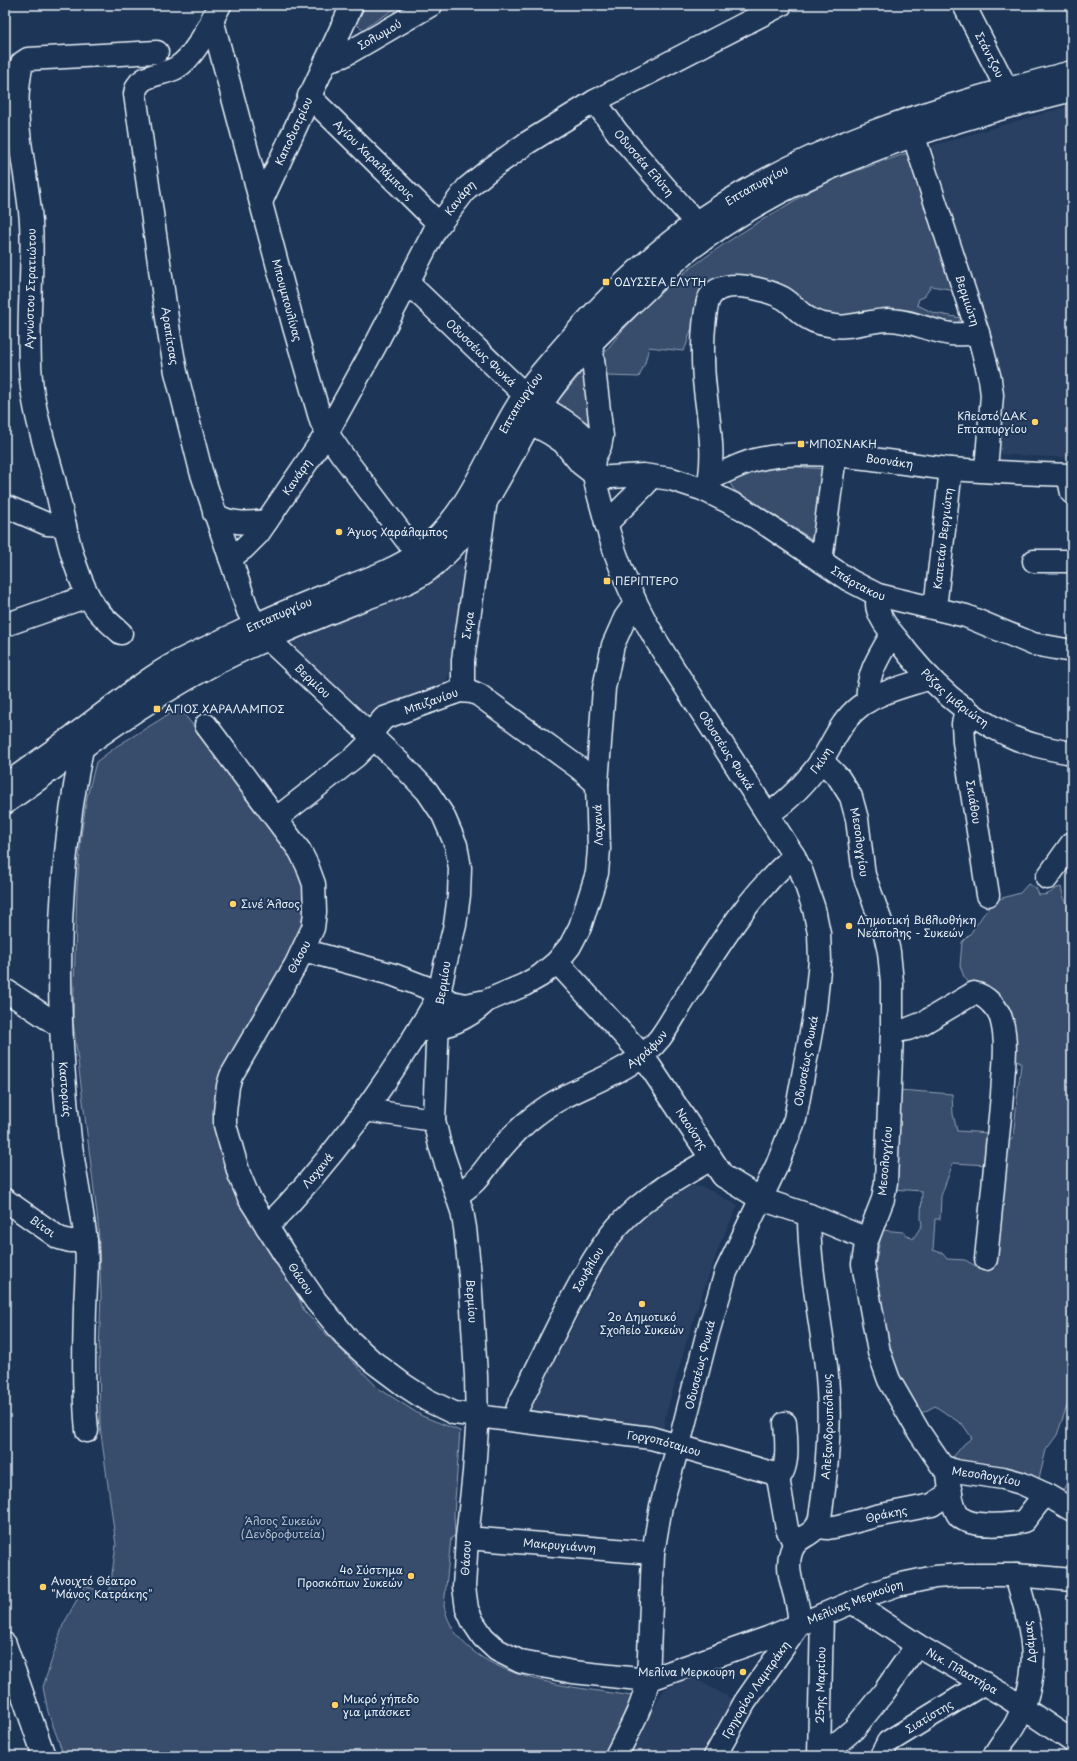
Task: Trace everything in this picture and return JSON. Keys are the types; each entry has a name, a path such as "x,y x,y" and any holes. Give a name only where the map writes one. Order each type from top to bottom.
{"street":[{"name":"Καποδιστρίου","path":"261,202 352,5"},
{"name":"Σολωμού","path":"326,61 343,56 431,5"},
{"name":"Κανάρη","path":"227,551 240,535 258,522 327,433 408,283 425,248 439,224 466,188 488,170 554,126 595,101 781,5"},
{"name":"Στάντζου","path":"964,5 1011,97"},
{"name":"Αραπίτσας","path":"216,12 195,47 180,65 171,71 148,77 141,82 136,88 135,99 167,322 176,372 201,472 214,513 248,611 262,632"},
{"name":"Μπουμπουλίνας","path":"216,12 261,202 314,399 327,433 417,554"},
{"name":"Αγνώστου Στρατιώτου","path":"121,633 98,611 88,596 65,525 35,405 31,379 32,237 18,132 17,108 20,71 23,61 32,58 157,52"},
{"name":"Επταπυργίου","path":"5,803 136,711 262,632 327,594 388,571 417,554 443,532 464,504 527,410 559,380 591,343 679,259 735,219 808,179 840,165 914,137 1072,72"},
{"name":"Επταπυργίου","path":"5,785 163,670 262,632 411,580 429,569 454,544 486,500 550,362 610,298 646,263 696,223 767,180 818,155 909,119 1011,97 1072,90"},
{"name":"Αγίου Χαραλάμπους","path":"309,96 439,224"},
{"name":"Οδυσσέα Ελύτη","path":"595,101 617,132 696,223"},
{"name":"Βερμιώτη","path":"914,137 978,333 990,379 992,395 986,470"},
{"name":"Οδυσσέως Φωκά","path":"408,283 527,410 575,428 589,444 606,524 618,562 635,604 663,653 794,856 805,882 817,923 820,950 819,982 795,1119 783,1152 740,1239 724,1278 706,1339 679,1445 661,1506 653,1553 648,1680 641,1707 616,1756"},
{"path":"709,485 712,443 705,390 704,350 706,305 708,298 715,290 735,286 748,287 774,294 788,301 806,317 823,324 834,326 849,326 881,320 896,320 918,324 950,334 978,333"},
{"path":"591,343 602,436 595,474"},
{"name":"Βοσνάκη","path":"709,485 734,468 763,458 805,455 835,456 951,469 986,470 1071,481"},
{"path":"821,561 835,456"},
{"name":"Καπετάν Βεργιώτη","path":"935,608 951,469"},
{"name":"Σπάρτακου","path":"595,474 643,475 653,481 709,485 821,561 861,587 878,595 966,616 1034,644 1072,651"},
{"path":"606,524 653,481"},
{"name":"Σκρα","path":"463,691 463,660 486,500"},
{"path":"5,506 47,524 65,525"},
{"path":"214,513 225,520 258,522"},
{"path":"454,544 477,560"},
{"path":"1034,561 1072,561"},
{"name":"Ρόζας Ιμβριώτη","path":"878,595 878,610 892,634 930,678 966,709 994,728 1015,739 1038,746 1072,753"},
{"path":"5,625 88,596"},
{"name":"Λαχανά","path":"303,950 394,975 439,994 451,1002 461,1005 486,1001 530,982 557,962 570,946 580,927 597,874 599,849 597,784 602,713 607,670 613,645 619,630 635,604"},
{"name":"Βερμίου","path":"262,632 409,772 436,802 449,826 456,846 460,868 459,895 455,925 439,994 428,1029 434,1120 440,1146 456,1194 465,1228 470,1275 477,1417"},
{"path":"868,701 867,689 870,677 881,652 892,634"},
{"name":"Γκίνη","path":"768,814 794,794 821,760 851,714 868,701 930,678"},
{"name":"Μπιζανίου","path":"277,818 365,748 377,726 387,717 463,691 479,695 579,768 597,784"},
{"name":"Σκιάθου","path":"966,709 963,724 964,748 988,896"},
{"name":"Θάσου","path":"206,725 277,818 304,858 314,884 316,901 314,922 303,950 245,1049 231,1076 228,1086 225,1124 249,1198 266,1227 316,1301 348,1339 372,1361 426,1400 454,1413 477,1417 475,1462 467,1538 464,1587 467,1609 475,1626 492,1646 507,1656 521,1662 573,1672 648,1680"},
{"name":"Καστοριάς","path":"82,749 68,835 61,906 59,966 61,1027 70,1139 86,1241 87,1272 85,1352 87,1431"},
{"name":"Μεσολογγίου","path":"821,760 845,787 854,805 864,875 884,930 889,952 892,982 892,1032 886,1182 881,1204 867,1239 864,1256 864,1273 882,1362 889,1380 919,1432 942,1466 948,1469 1014,1481 1045,1494 1072,1510"},
{"path":"1047,878 1072,843"},
{"name":"Αγράφων","path":"456,1194 475,1183 509,1139 538,1112 643,1056 663,1034 716,950 750,901 770,878 794,856"},
{"name":"Ναούσης","path":"557,962 643,1056 723,1176 761,1199 809,1215 867,1239"},
{"path":"5,990 61,1027"},
{"path":"892,1032 908,1029 923,1023 972,993 977,993 986,1000 995,1008 1001,1018 1004,1032 1003,1081 986,1259"},
{"name":"Λαχανά","path":"266,1227 318,1172 428,1029 452,1023 475,1012 486,1001"},
{"path":"365,1110 434,1120"},
{"name":"Σουφλίου","path":"514,1420 518,1406 589,1267 610,1236 618,1226 644,1202 671,1183 711,1159"},
{"name":"Βίτσι","path":"5,1200 59,1238 70,1241 86,1241"},
{"name":"Αλεξανδρουπόλεως","path":"809,1215 811,1270 826,1367 830,1414 827,1471 818,1526"},
{"name":"Γοργοπόταμου","path":"477,1417 514,1420 651,1438 754,1466 777,1476"},
{"path":"785,1423 785,1466 784,1472 777,1476 787,1529 795,1544"},
{"path":"948,1469 951,1492 957,1512 962,1518 980,1523 993,1524 1024,1522 1045,1494"},
{"name":"Θράκης","path":"818,1526 828,1528 839,1526 876,1516 932,1505 951,1492"},
{"path":"799,1625 799,1616 790,1565 791,1554 795,1544 814,1531 818,1526"},
{"name":"Μακρυγιάννη","path":"467,1538 653,1553"},
{"name":"Μελίνας Μερκούρη","path":"648,1680 754,1643 892,1586 935,1577 961,1575 1016,1575 1072,1580"},
{"name":"Δράμας","path":"994,1756 1000,1744 1014,1726 1031,1683 1034,1653 1029,1622 1016,1575"},
{"name":"Νικ. Πλαστήρα","path":"852,1602 917,1644 984,1683 1072,1741"},
{"name":"25ης Μαρτίου","path":"820,1756 822,1615"},
{"name":"Γρηγορίου Λαμπράκη","path":"715,1756 745,1702 799,1625"},
{"path":"754,1643 768,1670"},
{"path":"5,1644 44,1756"},
{"path":"820,1756 854,1729 884,1692 917,1644"},
{"name":"Σιατίστης","path":"881,1756 888,1742 984,1683"},
{"path":"725,1737 736,1756"}],"shaded area":[{"path":"1072,105 1072,458 995,454 999,386 1005,383 931,146"},
{"path":"460,564 467,567 451,670 446,681 436,689 367,714 314,666 288,639 405,595 426,584 449,566"},
{"name":"2ο Δημοτικό Σχολείο Συκεών","path":"696,1186 705,1188 738,1205 720,1244 702,1294 684,1350 665,1418 664,1431 532,1417 533,1401 616,1246 640,1217 683,1187"},
{"path":"692,1677 734,1700 703,1756 627,1756 664,1690"}],"green space":[{"path":"364,5 401,5 363,29 355,24"},
{"path":"910,152 955,290 931,286 924,297 919,299 917,305 934,313 961,318 958,323 832,321 804,306 705,290 699,295 701,315 691,330 683,351 649,347 645,363 639,377 607,376 604,354 639,312 682,275 728,242 809,191 854,172"},
{"path":"583,371 590,424 557,406 557,402"},
{"path":"784,466 825,469 815,541 734,490 730,483 748,472"},
{"name":"Άλσος Συκεών (Δενδροφυτεία)","path":"179,708 287,842 305,884 305,922 217,1102 298,1288 300,1301 304,1311 378,1388 422,1416 460,1431 454,1514 455,1536 451,1538 444,1606 454,1631 472,1650 494,1664 521,1675 550,1683 632,1696 627,1721 610,1756 64,1756 48,1712 43,1687 63,1625 85,1585 109,1596 116,1545 100,1426 99,1353 101,1294 98,1222 73,1021 77,887 81,836 87,797 96,762 117,746"},
{"path":"1028,884 1036,888 1039,895 1048,894 1054,889 1061,887 1063,896 1072,907 1072,1396 1069,1400 1057,1435 1046,1450 1039,1479 959,1461 953,1457 964,1444 972,1438 963,1425 935,1406 920,1414 906,1391 892,1359 874,1271 882,1230 903,1232 913,1239 922,1225 922,1191 892,1189 899,1090 952,1094 953,1114 957,1131 991,1133 988,1165 953,1163 941,1196 940,1219 935,1219 933,1250 942,1253 947,1259 965,1260 985,1271 989,1268 1005,1145 1013,1138 1021,1063 1012,1056 971,985 964,977 960,966 962,942 970,934 993,903 999,899 1020,893"},
{"path":"1072,1474 1072,1505 1059,1497"}],"place":[{"name":"ΟΔΥΣΣΕΑ ΕΛΥΤΗ","path":"606,282"},
{"name":"Κλειστό ΔΑΚ Επταπυργίου","path":"1035,422"},
{"name":"ΜΠΟΣΝΑΚΗ","path":"801,444"},
{"name":"Άγιος Χαράλαμπος","path":"339,532"},
{"name":"ΠΕΡΙΠΤΕΡΟ","path":"607,581"},
{"name":"ΑΓΙΟΣ ΧΑΡΑΛΑΜΠΟΣ","path":"157,709"},
{"name":"Σινέ Άλσος","path":"233,904"},
{"name":"Δημοτική Βιβλιοθήκη Νεάπολης - Συκεών","path":"849,926"},
{"name":"2ο Δημοτικό Σχολείο Συκεών","path":"642,1304"},
{"name":"4ο Σύστημα Προσκόπων Συκεών","path":"411,1576"},
{"name":"Ανοιχτό Θέατρο \"Μάνος Κατράκης\"","path":"43,1587"},
{"name":"Μελίνα Μερκουρη","path":"743,1672"},
{"name":"Μικρό γήπεδο για μπάσκετ","path":"335,1705"}]}
